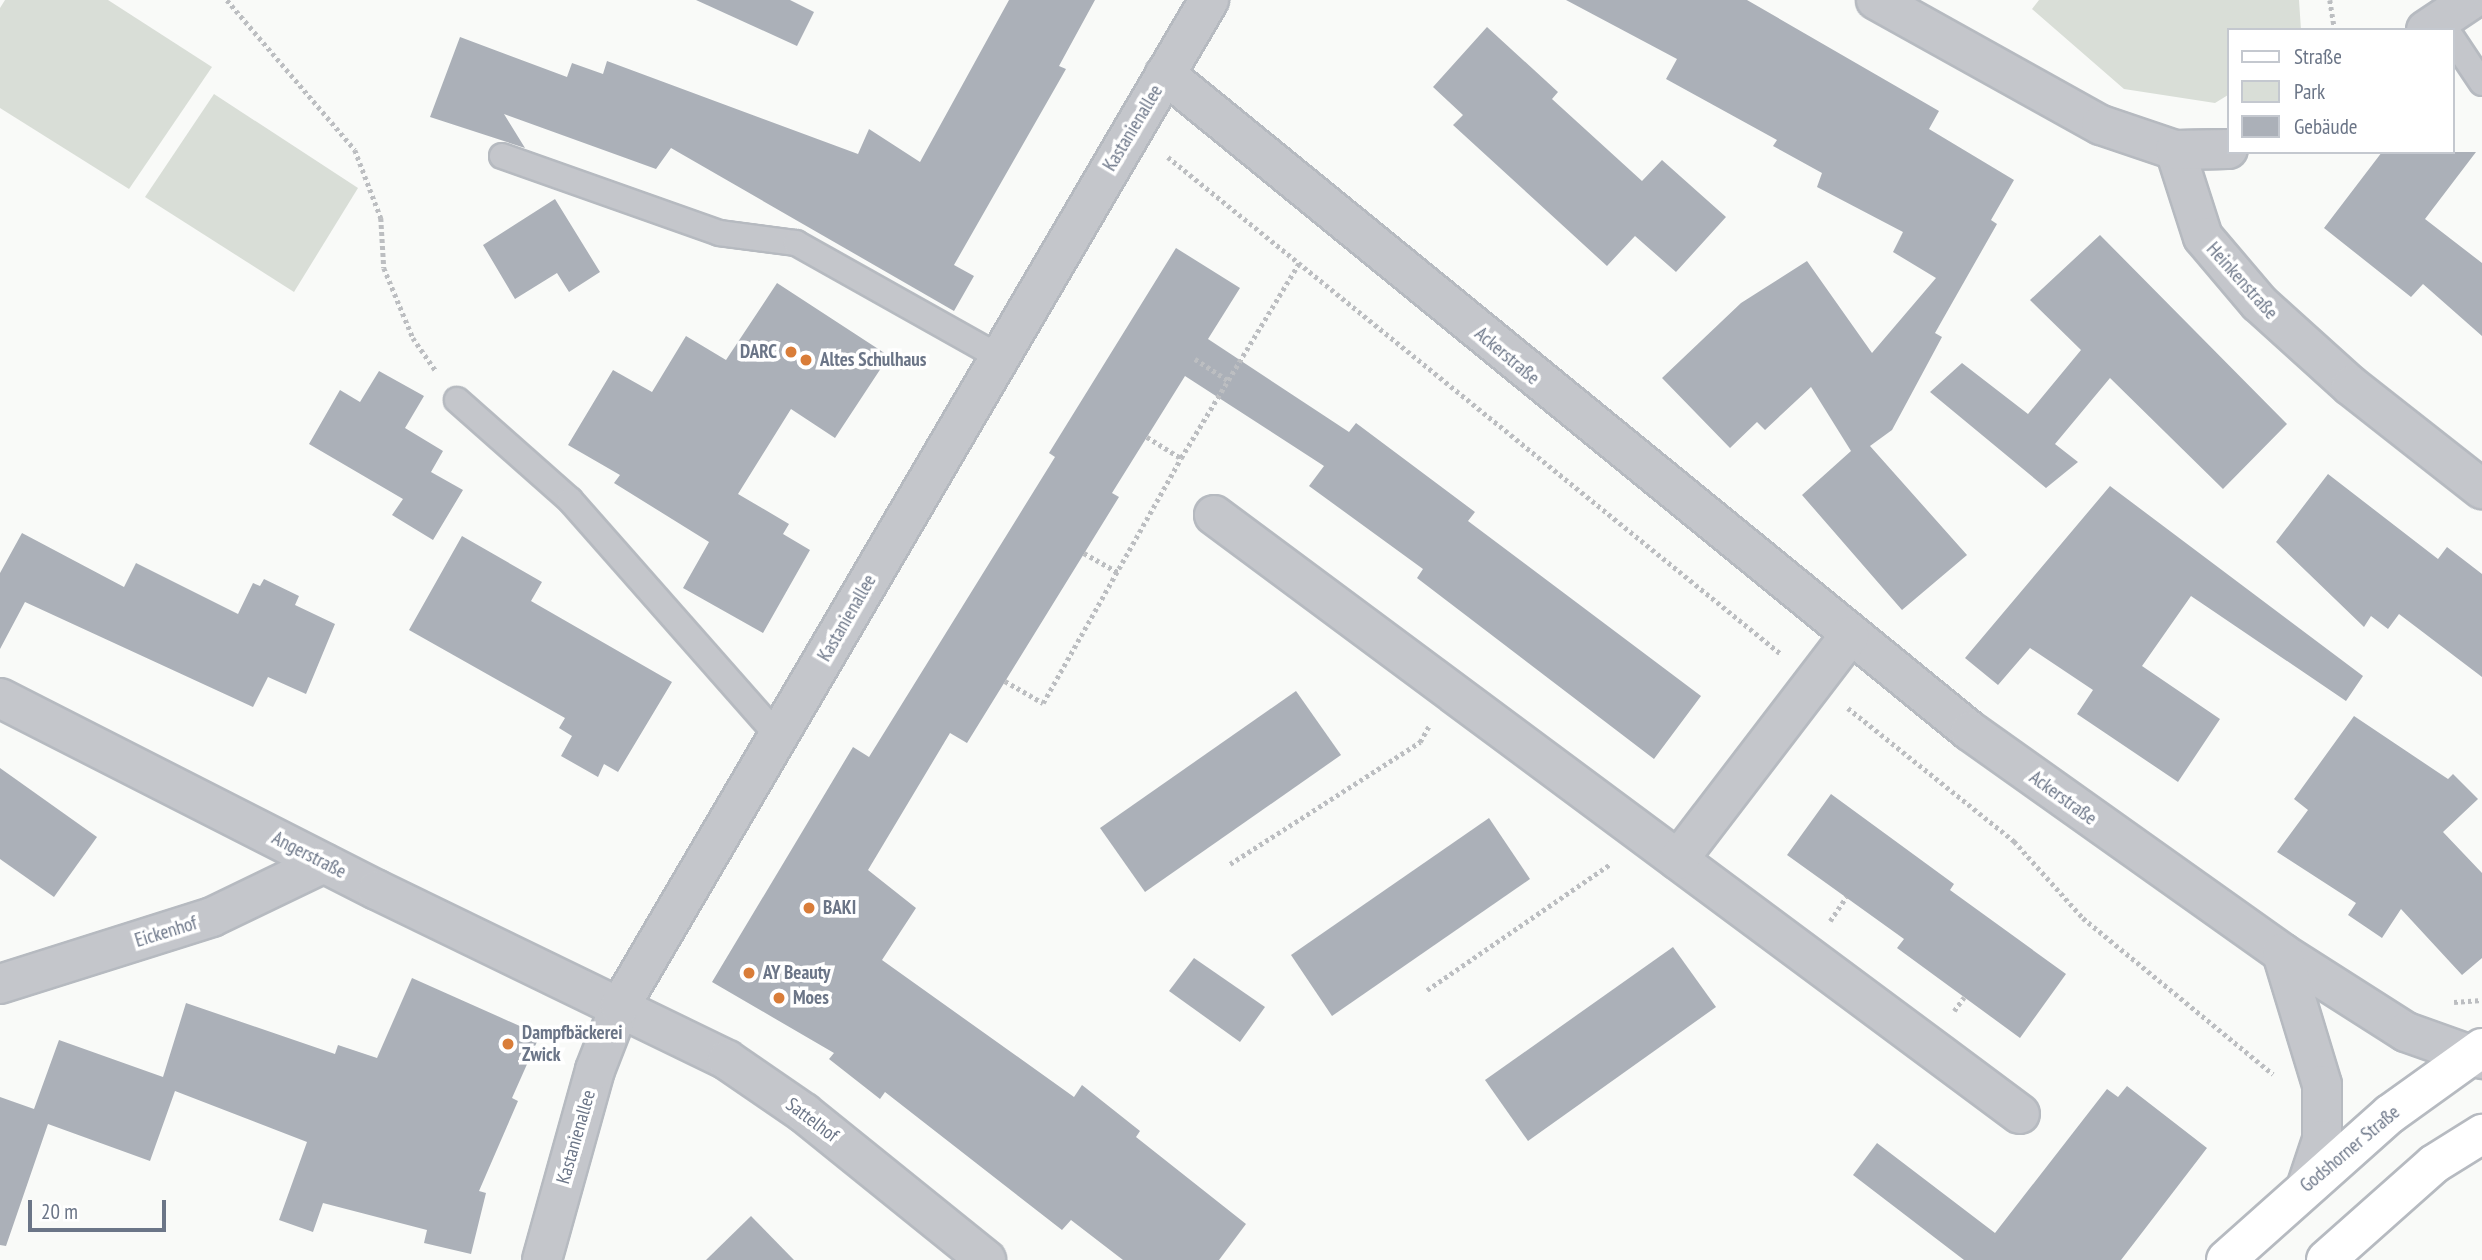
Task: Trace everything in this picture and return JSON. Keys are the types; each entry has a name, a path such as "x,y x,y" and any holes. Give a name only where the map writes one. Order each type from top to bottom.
{"main road":[{"name":"Godshorner Straße","path":"2226,1260 2307,1185 2390,1114 2478,1054"},
{"path":"2326,1260 2434,1164 2482,1134"}],"street":[{"name":"Kastanienallee","path":"542,1260 595,1070 620,1006 779,737 997,356 1209,0"},
{"path":"1876,0 2101,125 2175,150 2226,149"},
{"path":"2442,28 2472,0"},
{"name":"Ackerstraße","path":"1165,75 1849,636 1970,731 2282,953 2406,1032 2478,1054"},
{"name":"Heinkenstraße","path":"2175,150 2203,237 2259,303 2351,386 2482,489"},
{"path":"1214,515 2020,1114"},
{"path":"1678,860 1849,636"},
{"name":"Angerstraße","path":"0,698 324,863 620,1006"},
{"name":"Eickenhof","path":"0,984 212,917 324,863"},
{"path":"2282,953 2322,1085 2322,1140 2307,1185"},
{"name":"Sattelhof","path":"620,1006 727,1060 804,1113 986,1260"}],"lane":[{"path":"2454,46 2482,83"},
{"path":"502,156 719,233 796,243 997,356"},
{"path":"457,400 570,500 779,737"}],"path":[{"path":"227,0 355,150 381,218 389,279 413,338 457,400"},
{"path":"2330,0 2335,28"},
{"path":"1133,128 2014,841 2083,918 2280,1081"},
{"path":"1005,681 1043,703 1119,573 1181,458 1299,263"},
{"path":"1195,359 1229,381"},
{"path":"1147,437 1181,458"},
{"path":"1084,553 1119,573"},
{"path":"1230,864 1420,742 1451,691"},
{"path":"1427,990 1608,868 1634,829"},
{"path":"2442,1002 2482,1000"}],"green space":[{"path":"5,0 108,0 212,67 129,189 0,108 0,8"},
{"path":"2039,0 2299,0 2301,28 2226,28 2226,96 2215,103 2124,89 2032,9"},
{"path":"214,94 358,188 294,292 145,197"}],"building":[{"path":"696,0 790,0 814,12 797,46"},
{"path":"1009,0 1095,0 1059,66 1066,69 954,265 974,276 954,311 671,148 656,169 504,114 525,148 430,117 460,37 567,77 572,63 603,74 607,61 858,154 869,129 920,162"},
{"path":"1566,0 1747,0 1939,111 1929,129 2014,180 1991,220 1997,224 1935,333 1942,337 1892,430 1870,446 1967,555 1902,610 1802,495 1851,451 1811,387 1765,430 1757,422 1730,448 1662,378 1741,303 1807,261 1872,353 1936,278 1893,252 1903,232 1817,187 1822,173 1773,146 1777,140 1666,79 1677,59"},
{"path":"1487,27 1558,92 1552,99 1642,181 1662,160 1726,217 1676,272 1635,236 1607,266 1453,125 1463,115 1433,87"},
{"path":"2476,152 2425,219 2482,263 2482,336 2423,284 2411,297 2324,228 2380,154"},
{"path":"555,199 600,272 569,292 557,273 515,299 483,245"},
{"path":"2100,235 2287,424 2223,489 2110,378 2055,444 2078,462 2046,488 1930,392 1962,363 2028,414 2081,350 2030,300"},
{"path":"1176,248 1240,288 1208,339 1349,432 1356,423 1475,512 1468,521 1701,696 1654,759 1417,578 1423,569 1309,486 1324,466 1185,376 1112,493 1119,497 967,743 950,733 868,870 916,908 882,960 1074,1097 1082,1085 1140,1131 1136,1137 1246,1224 1219,1260 1123,1260 1071,1220 1062,1230 885,1092 880,1099 829,1059 834,1053 712,982 853,747 869,757 1055,457 1049,453"},
{"path":"777,283 889,356 835,438 791,409 738,494 789,524 783,534 810,550 763,633 683,588 709,542 614,483 620,475 568,445 613,370 652,392 686,336 726,360"},
{"path":"379,371 424,396 405,428 443,451 431,472 463,490 433,540 392,515 403,499 309,444 340,390 360,402"},
{"path":"2328,474 2438,559 2447,547 2482,574 2482,677 2399,614 2388,629 2371,616 2364,627 2276,542"},
{"path":"2110,486 2363,676 2346,701 2191,596 2142,666 2220,719 2178,782 2077,714 2093,690 2030,648 1998,685 1965,658"},
{"path":"22,533 124,587 136,563 238,614 253,583 260,586 264,579 299,596 295,605 335,624 306,694 268,677 253,707 25,602 0,649 0,573"},
{"path":"462,536 542,582 531,601 672,682 618,772 604,764 598,777 561,756 572,736 559,728 565,718 409,630"},
{"path":"1296,691 1341,755 1145,892 1100,828"},
{"path":"2354,716 2448,779 2453,774 2478,799 2443,832 2482,873 2482,958 2462,975 2401,909 2382,938 2348,915 2356,903 2277,852 2308,810 2294,799"},
{"path":"0,768 97,837 54,897 0,859"},
{"path":"1831,794 1954,884 1950,890 2066,974 2020,1038 1897,948 1904,939 1787,855"},
{"path":"1489,818 1530,879 1332,1016 1291,955"},
{"path":"1673,947 1716,1007 1528,1141 1485,1080"},
{"path":"1194,958 1265,1007 1240,1042 1169,991"},
{"path":"412,978 540,1035 512,1098 518,1101 479,1191 486,1193 471,1254 424,1243 427,1230 323,1203 313,1232 279,1220 307,1142 175,1091 150,1161 48,1124 6,1246 0,1245 0,1097 34,1109 59,1040 163,1077 186,1003 335,1054 338,1045 377,1058"},
{"path":"2127,1086 2207,1148 2121,1260 1964,1260 1853,1175 1877,1143 1995,1233 2107,1089 2118,1097"},
{"path":"751,1216 794,1260 706,1260"}],"place":[{"name":"DARC","path":"791,352"},
{"name":"Altes Schulhaus","path":"806,360"},
{"name":"BAKI","path":"809,908"},
{"name":"AY Beauty","path":"749,973"},
{"name":"Moes","path":"779,998"},
{"name":"Dampfbäckerei Zwick","path":"508,1044"}]}
